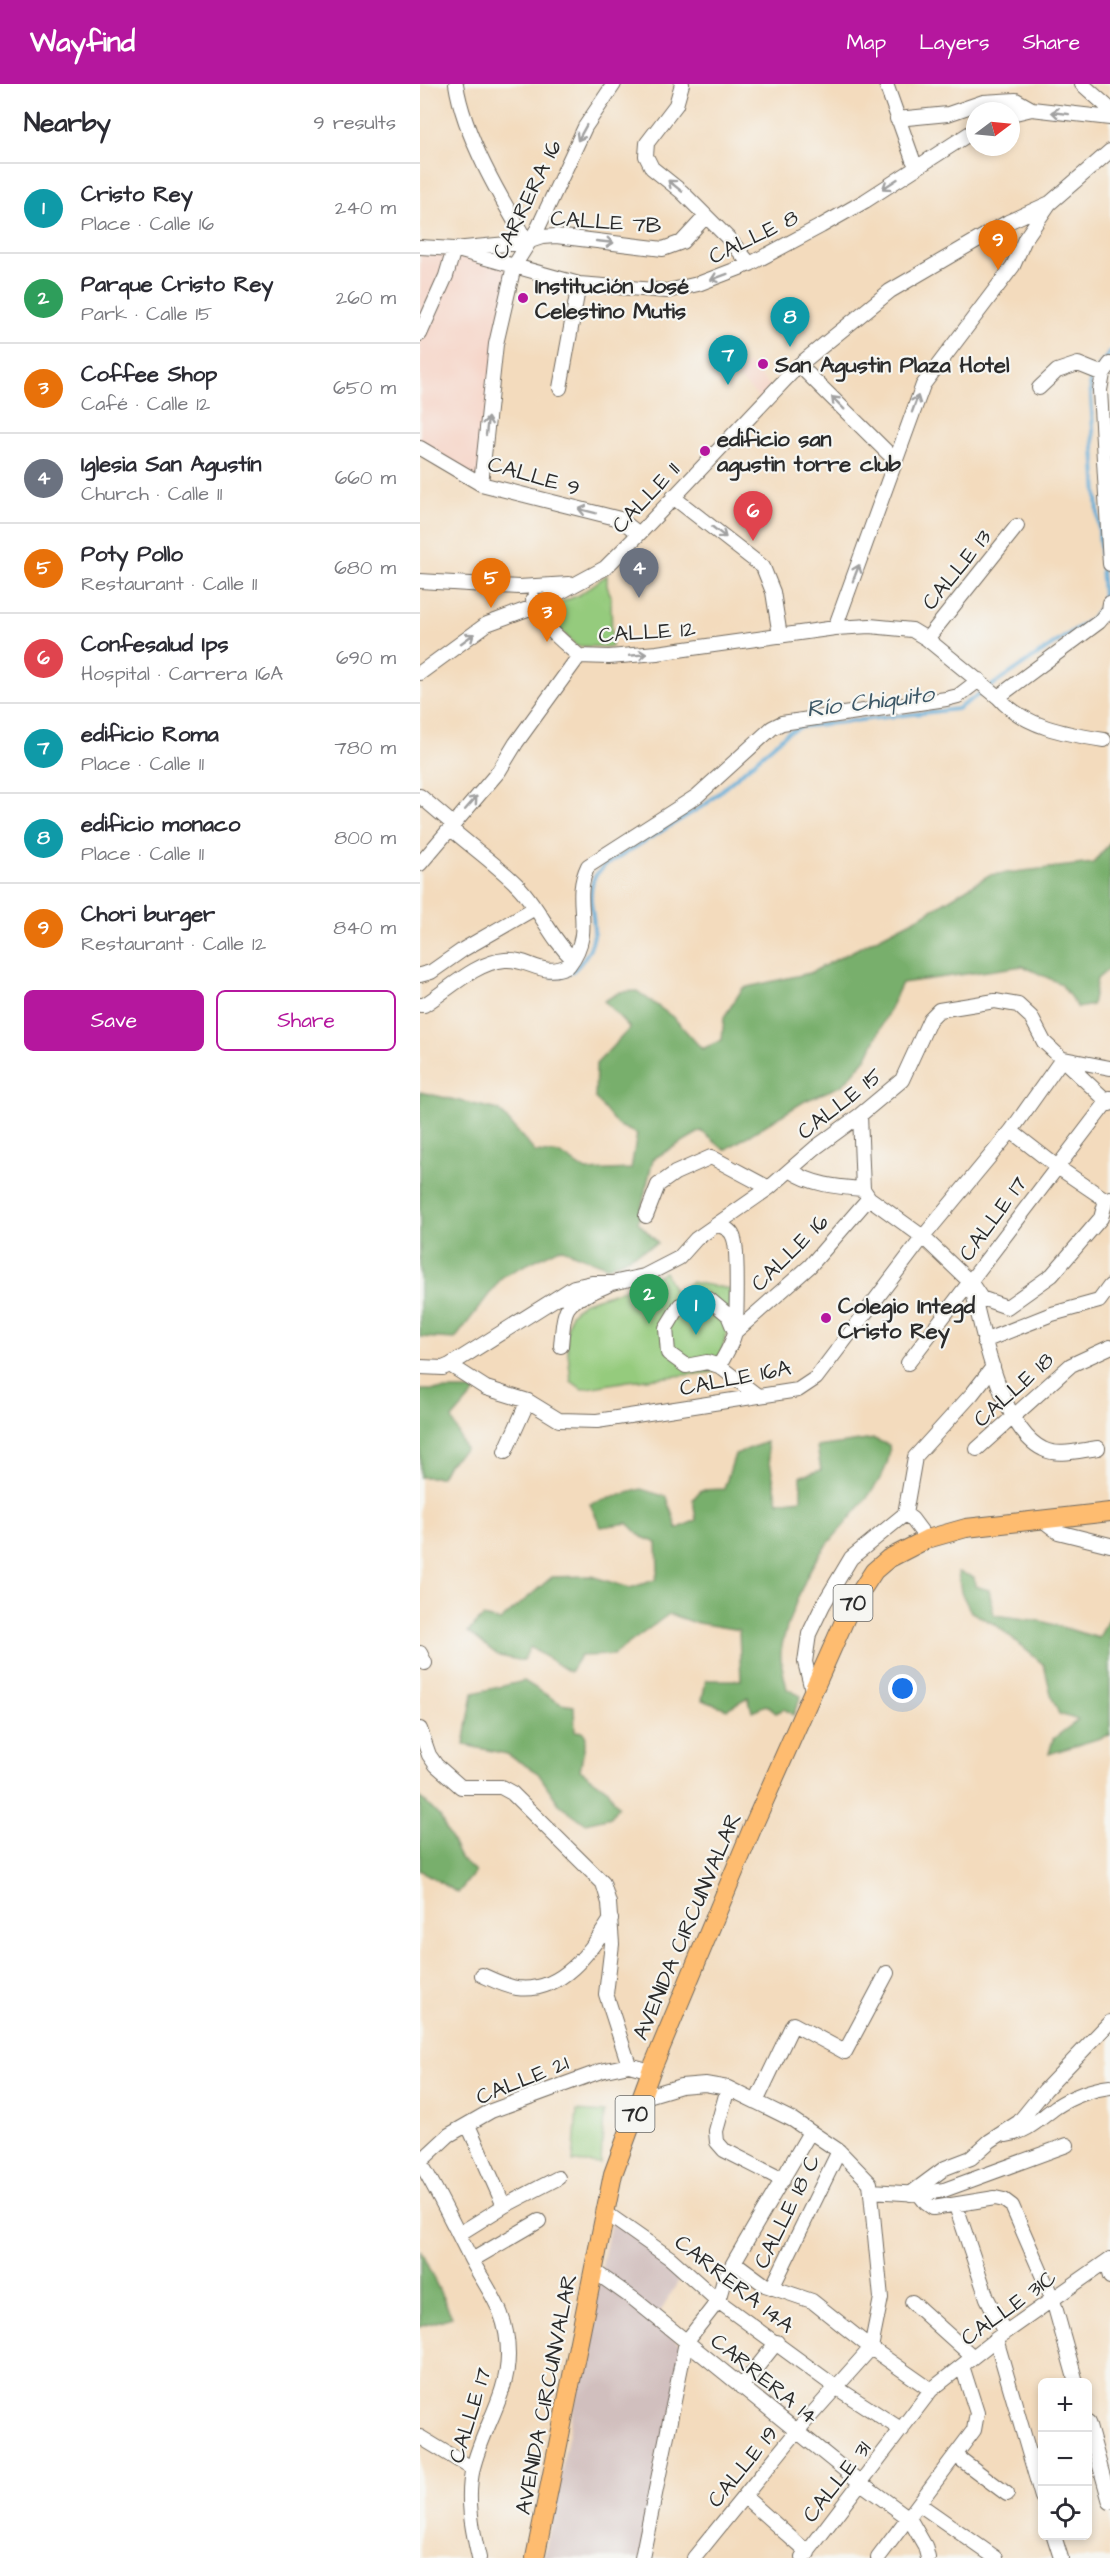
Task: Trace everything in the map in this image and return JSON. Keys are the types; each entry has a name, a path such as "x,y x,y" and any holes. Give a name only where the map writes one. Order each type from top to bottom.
{"main road":[{"name":"AVENIDA CIRCUNVALAR","path":"536,2558 613,2174 651,2071 754,1824 838,1633 864,1585 888,1559 927,1539 966,1528 1110,1512"}],"street":[{"path":"456,84 458,97 470,130 500,196 527,242"},
{"name":"CARRERA 16","path":"481,484 496,344 514,266 527,242 538,228 585,127 614,84"},
{"path":"682,84 676,105 647,143 646,156 652,168 682,192 750,264"},
{"path":"886,84 913,160"},
{"path":"1082,84 1110,109"},
{"path":"897,119 948,114 983,102 1016,100 1032,109"},
{"path":"1020,112 1032,109 1110,118"},
{"name":"CALLE 8","path":"420,248 454,249 579,284 667,291 698,284 750,264 865,201 966,136"},
{"name":"CALLE 11","path":"420,673 487,624 533,607 605,567 800,365 890,291 1008,222 1050,203 1110,151"},
{"path":"1050,203 1025,239 1013,266 923,385 894,459 877,516 835,628 870,626 912,630 927,639 988,688 1009,710 1063,734 1104,740"},
{"name":"CALLE 7B","path":"454,249 527,242 542,237 556,236 663,249 682,242 706,216"},
{"path":"420,334 446,276 454,249"},
{"path":"560,388 579,284"},
{"path":"800,365 894,459"},
{"path":"1039,388 1057,371 1082,365 1104,370 1100,390 1110,564"},
{"name":"CALLE 9","path":"420,448 481,484 620,519 639,534"},
{"path":"673,497 762,567 773,592 780,636"},
{"name":"CALLE 13","path":"927,639 1017,526"},
{"path":"420,581 533,587 583,580"},
{"path":"533,587 533,607 554,633 579,656"},
{"path":"420,1005 424,1005 483,966 506,960 550,971 569,965 583,938 581,880 588,867 697,796 772,728 793,719 946,699 988,688 1099,622 1109,610 1110,603"},
{"name":"CALLE 12","path":"420,864 499,771 516,743 579,656 609,657 657,653 835,628"},
{"path":"420,796 518,886 559,946 573,959"},
{"path":"420,975 431,972 464,949 535,908"},
{"name":"CALLE 15","path":"612,1283 644,1276 679,1258 696,1239 769,1188 815,1148 902,1080 930,1019 939,1010 995,1001 1018,1005 1030,1017 1044,1042 1062,1059"},
{"path":"1062,1059 1110,1068"},
{"path":"1062,1059 1109,1101"},
{"name":"CALLE 16A","path":"450,1365 486,1388 528,1401 559,1420 597,1420 798,1390 816,1378 923,1237 1011,1131 1062,1059"},
{"name":"CALLE 17","path":"908,1363 971,1283 1056,1166 1109,1101"},
{"path":"860,1115 866,1194"},
{"path":"790,1170 803,1179 866,1194 923,1237 971,1283 981,1298 1007,1307 1052,1275 1101,1218 1108,1199 1056,1166 1011,1131"},
{"path":"646,1216 658,1185 675,1173 711,1157 769,1188"},
{"name":"CALLE 16","path":"735,1332 810,1266 866,1194"},
{"path":"717,1225 727,1227 734,1238 735,1332 719,1366"},
{"path":"420,1367 442,1368 450,1365 574,1287 592,1283 612,1283"},
{"path":"561,1346 564,1310 570,1303 612,1283"},
{"path":"971,1283 984,1341 993,1367 1012,1417 1030,1441 1044,1450 1057,1452 1098,1448"},
{"path":"984,1341 1052,1314 1099,1302 1110,1286"},
{"path":"735,1332 728,1316 709,1299 680,1305 666,1328 668,1353 686,1366 707,1362 719,1366 758,1396"},
{"name":"CALLE 18","path":"977,1449 1071,1365 1110,1347"},
{"path":"813,1694 806,1662 809,1634 823,1605 851,1558 905,1514 915,1457 972,1394 993,1367"},
{"path":"505,1452 528,1401"},
{"path":"905,1514 912,1519 927,1539"},
{"path":"1041,1519 1058,1532 1110,1545"},
{"path":"420,1729 429,1755 436,1765 461,1787 501,1787 512,1793 603,1883 611,1919 612,1965 606,1994 629,2066"},
{"path":"482,1976 514,1987 544,1985 565,1975 589,1953 611,1919"},
{"path":"756,2102 793,2024 845,2052 887,1973"},
{"path":"1001,2136 1032,2109 1045,2090 1110,2022"},
{"name":"CALLE 21","path":"420,2162 449,2135 491,2111 601,2071 629,2066 651,2071"},
{"path":"641,2098 681,2086 705,2084 728,2088 793,2120 838,2151 871,2187 881,2298 871,2348"},
{"path":"914,2194 945,2168 971,2158 990,2141 1028,2129 1057,2106 1091,2091 1110,2086"},
{"path":"728,2088 716,2132 717,2142 724,2150 783,2180"},
{"path":"468,2125 504,2206"},
{"path":"642,2558 686,2342 718,2301 724,2280 810,2132"},
{"path":"871,2187 914,2194 944,2190 1052,2153 1067,2145"},
{"name":"CALLE 18 C","path":"772,2288 838,2151"},
{"name":"CALLE 17","path":"420,2162 507,2326 508,2357 502,2396 473,2469 471,2525 479,2558"},
{"path":"459,2234 504,2206 558,2178"},
{"path":"914,2194 933,2208 995,2198 1004,2200 1012,2206 1053,2300 1075,2378"},
{"path":"956,2206 1000,2336 1039,2486"},
{"name":"CARRERA 14A","path":"606,2213 670,2258 718,2301 837,2388 903,2430"},
{"path":"472,2260 539,2221"},
{"path":"1108,2260 1110,2277"},
{"name":"CALLE 31C","path":"903,2430 931,2390 1000,2336 1108,2260"},
{"path":"734,2262 772,2288 812,2301 871,2348 931,2390"},
{"name":"CARRERA 14","path":"594,2271 635,2300 861,2483 909,2518"},
{"path":"912,2302 973,2357"},
{"path":"741,2387 777,2342"},
{"name":"CALLE 19","path":"694,2558 797,2431 871,2348"},
{"path":"878,2558 974,2430 976,2414 962,2366"},
{"name":"CALLE 31","path":"805,2555 903,2430"},
{"path":"1091,2432 1110,2502"},
{"path":"420,2437 473,2469"},
{"path":"956,2455 1007,2494"},
{"path":"745,2497 805,2555"},
{"path":"919,2504 996,2558"},
{"path":"909,2518 928,2558"},
{"path":"1055,2540 1060,2558"}],"shaded area":[{"path":"420,248 513,263 480,484 420,448"},
{"path":"748,363 771,387 760,399 737,376"},
{"path":"611,2221 683,2274 654,2321 686,2349 641,2558 544,2558"}],"green space":[{"path":"607,575 607,586 611,596 612,647 576,646 542,610 579,595"},
{"path":"1110,843 1110,968 1097,979 1092,1005 1078,1008 1061,984 1023,966 902,983 867,1057 843,1085 805,1101 725,1150 701,1131 653,1159 638,1222 658,1243 608,1267 560,1248 503,1276 455,1339 420,1337 420,1092 499,1110 535,1152 561,1154 586,1171 631,1169 637,1134 617,1125 595,1098 596,1064 630,1028 604,1001 620,992 637,991 674,1018 702,1049 722,1040 724,1017 743,988 810,973 925,914 989,875 1093,863"},
{"path":"665,1272 674,1291 679,1292 691,1282 730,1289 727,1332 714,1372 628,1381 582,1389 571,1381 566,1333 571,1314 582,1303 644,1283"},
{"path":"420,1390 477,1390 452,1419 465,1449 448,1464 441,1477 420,1477"},
{"path":"874,1439 889,1445 888,1459 883,1473 874,1489 812,1566 786,1631 781,1657 787,1689 801,1696 793,1715 784,1709 776,1713 766,1705 752,1711 748,1697 727,1709 702,1700 706,1680 741,1680 739,1630 692,1622 669,1614 613,1655 580,1656 570,1672 530,1647 523,1661 499,1656 468,1632 483,1617 500,1621 552,1577 591,1576 630,1588 655,1580 658,1571 657,1543 642,1537 628,1523 601,1527 590,1504 641,1489 667,1497 677,1529 696,1520 693,1499 701,1490 724,1489 735,1454 766,1442 778,1502 801,1499 801,1476 821,1470 817,1447"},
{"path":"958,1572 974,1577 975,1586 989,1590 994,1615 1041,1621 1099,1638 1110,1615 1110,1735 1049,1754 1053,1739 1078,1720 1059,1714 1052,1698 1044,1665 996,1625 971,1612 961,1592"},
{"path":"524,1681 561,1704 574,1706 575,1731 584,1732 586,1738 580,1770 608,1790 618,1806 611,1817 585,1823 559,1804 538,1773 507,1754 464,1745 473,1693"},
{"path":"420,1797 440,1817 460,1858 475,1872 458,1893 420,1870"},
{"path":"577,2111 604,2113 601,2164 573,2162"},
{"path":"420,2250 452,2317 420,2327"}],"waterway":[{"name":"Río Chiquito","path":"551,976 565,975 575,969 589,950 594,930 591,892 593,881 604,866 706,804 787,733 800,727 957,709 1091,619 1102,605 1103,597 1090,379 1110,352"}],"place":[{"name":"Chori burger","path":"998,270"},
{"name":"Institución José Celestino Mutis","path":"523,298"},
{"name":"edificio monaco","path":"790,347"},
{"name":"San Agustin Plaza Hotel","path":"763,364"},
{"name":"edificio Roma","path":"728,385"},
{"name":"edificio san agustin torre club","path":"705,451"},
{"name":"Confesalud Ips","path":"753,541"},
{"name":"Iglesia San Agustín","path":"639,598"},
{"name":"Poty Pollo","path":"491,608"},
{"name":"Coffee Shop","path":"547,642"},
{"name":"Colegio Integd Cristo Rey","path":"826,1318"},
{"name":"Parque Cristo Rey","path":"649,1324"},
{"name":"Cristo Rey","path":"696,1335"}]}
